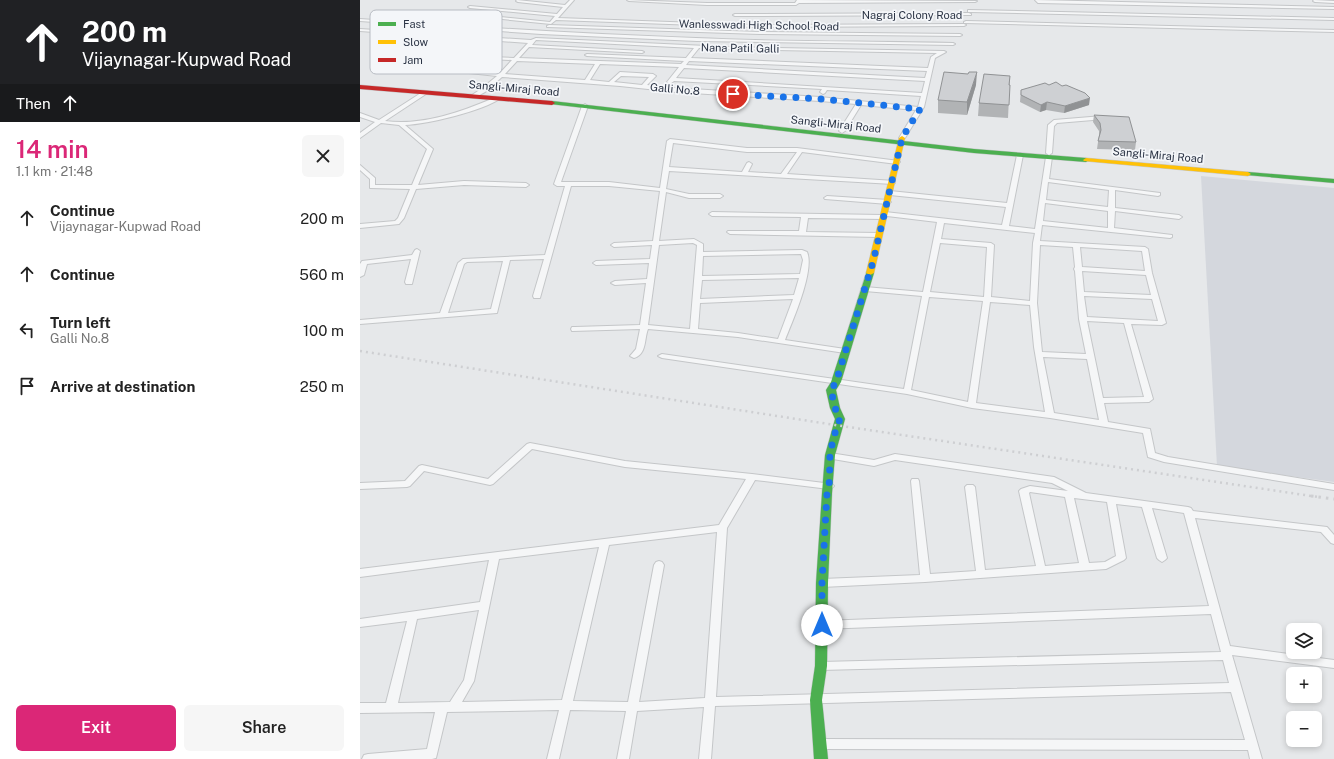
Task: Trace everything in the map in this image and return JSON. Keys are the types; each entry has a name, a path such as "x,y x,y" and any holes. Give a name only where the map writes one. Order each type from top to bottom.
{"main road":[{"name":"Sangli-Miraj Road","path":"360,86 483,92 619,104 842,131 1020,155 1049,155 1334,175"},
{"name":"Sangli-Miraj Road","path":"360,86 585,106 1049,155 1334,181"},
{"path":"821,759 816,686 821,666 822,583 830,456 834,434 840,419 835,408 831,390 836,382 865,289 880,235 902,140"}],"street":[{"path":"560,0 571,1"},
{"path":"629,0 707,4 796,4 800,1 976,1"},
{"path":"1037,0 1038,2 1092,4 1172,2 1236,6 1334,8"},
{"path":"1233,0 1236,6"},
{"path":"1251,0 1256,6"},
{"path":"1281,0 1287,7"},
{"path":"518,1 567,6"},
{"path":"474,96 483,92 502,75 571,1"},
{"path":"902,140 920,109 933,57 949,50 960,35 969,13 976,1"},
{"path":"1314,1 1334,2"},
{"path":"1314,1 1333,19"},
{"path":"1092,4 1096,14"},
{"path":"470,7 488,10"},
{"path":"502,12 553,21"},
{"name":"Nagraj Colony Road","path":"735,15 969,13 1333,19"},
{"path":"502,17 760,33 960,35"},
{"path":"360,20 370,21"},
{"name":"Wanlesswadi High School Road","path":"553,21 754,26 965,24 1334,31"},
{"path":"360,30 370,31"},
{"path":"502,30 697,40 953,44"},
{"path":"502,40 649,53"},
{"name":"Nana Patil Galli","path":"532,42 944,52"},
{"path":"665,89 698,47"},
{"path":"588,55 930,70"},
{"path":"502,59 682,66 928,80"},
{"path":"587,81 598,63"},
{"name":"Galli No.8","path":"493,74 665,89 820,99 920,109"},
{"path":"610,83 620,74 653,76 644,86"},
{"path":"672,79 924,95"},
{"path":"820,99 825,88"},
{"path":"360,136 380,121 426,92"},
{"path":"360,116 380,121 399,122 440,119 477,108 498,98"},
{"path":"842,131 859,103"},
{"path":"585,106 557,184 609,184 664,190 689,196 720,196"},
{"path":"1050,415 1035,325 1034,303 1036,243 1046,180 1051,125 1056,121 1108,119"},
{"path":"360,226 397,223 401,218 415,187 430,149 399,122"},
{"path":"634,356 640,348 644,327 670,141 747,150 800,151 897,162"},
{"path":"784,176 800,151"},
{"path":"1005,227 1020,155"},
{"path":"744,174 749,164"},
{"path":"360,166 373,179 372,187 415,187 464,183 526,185"},
{"path":"667,169 893,182"},
{"path":"1046,180 1158,194"},
{"path":"537,296 568,184"},
{"path":"1111,231 1112,189"},
{"path":"890,193 1010,205"},
{"path":"827,198 888,202"},
{"path":"1042,201 1179,217"},
{"path":"712,214 884,215 1005,227 1038,227 1170,236"},
{"path":"802,234 805,215"},
{"path":"907,392 941,220"},
{"path":"730,232 880,235"},
{"path":"614,245 694,241 700,244 699,278 694,331"},
{"path":"938,241 991,245 987,299 972,405"},
{"path":"1036,243 1145,249 1149,273 1162,323 1083,319"},
{"path":"1076,245 1077,269 1083,319 1104,424"},
{"path":"700,254 805,253 807,256 804,276 781,341"},
{"path":"360,275 364,262 416,254 409,282"},
{"path":"443,315 461,263 465,260 547,257"},
{"path":"360,322 494,311 507,258"},
{"path":"596,263 654,261"},
{"path":"1077,269 1149,273"},
{"path":"699,278 804,276"},
{"path":"615,283 651,281"},
{"path":"865,289 1034,303"},
{"path":"1080,294 1156,298"},
{"path":"697,301 796,297"},
{"path":"1099,401 1149,399 1126,321"},
{"path":"575,329 644,327 694,331 738,335 845,351"},
{"path":"1040,354 1090,357"},
{"path":"662,356 907,392 972,405 1147,430 1151,456 1167,460 1334,487"},
{"path":"360,486 407,484 422,468 490,482 530,446 625,464 829,486"},
{"path":"830,456 874,463 895,457 1054,480 1088,497"},
{"path":"704,759 710,702 722,528 752,477"},
{"path":"916,481 925,578"},
{"path":"970,487 981,574"},
{"path":"1041,569 1024,491 1030,489 1188,510 1235,687 1256,759"},
{"path":"1069,494 1085,567"},
{"path":"822,583 925,578 1106,565 1122,558 1111,500"},
{"path":"1146,504 1162,558"},
{"path":"1189,514 1324,529 1334,541"},
{"path":"360,573 722,528"},
{"path":"553,759 606,542"},
{"path":"368,759 432,754 448,707 469,681 495,556"},
{"path":"623,759 659,565"},
{"path":"360,623 485,605"},
{"path":"822,625 1215,610"},
{"path":"391,707 413,616"},
{"path":"821,666 1226,653 1334,664"},
{"path":"360,708 566,705 633,707 710,702 1235,687"},
{"path":"821,744 1252,745"}],"shaded area":[{"path":"1201,176 1334,188 1334,482 1217,466"}],"building":[{"path":"944,72 968,74 969,72 977,72 967,102 938,100"},
{"path":"984,74 1010,76 1009,105 979,103"},
{"path":"1056,82 1062,86 1066,85 1085,93 1090,98 1065,106 1047,102 1041,105 1021,95 1021,90 1045,83 1049,85"},
{"path":"1094,115 1129,117 1136,142 1098,141 1101,130 1100,123"}],"railway":[{"path":"360,351 835,425 1313,496"},
{"path":"1313,496 1334,499"},
{"path":"1313,496 1318,497"}],"traffic: fast":[{"path":"552,103 974,151 1086,160"},
{"path":"1248,174 1334,181"},
{"path":"821,759 816,700 821,666 822,583 827,493 830,455 840,419 835,408 831,390 836,382 870,273"}],"traffic: slow":[{"path":"870,273 902,138"},
{"path":"1086,160 1248,174"}],"traffic: jam":[{"path":"360,87 552,103"}],"route":[{"path":"733,94 820,99 920,109 902,138 893,182 873,262 836,382 831,390 835,408 840,419 834,434 830,456 822,583 822,625"}]}
